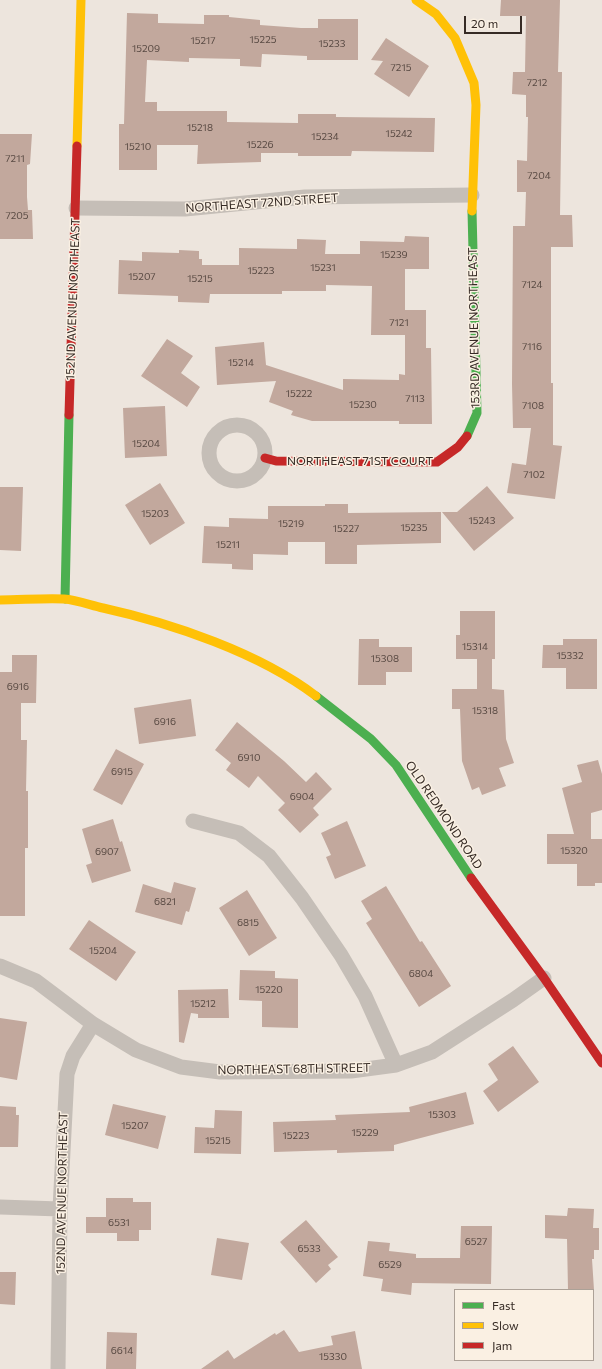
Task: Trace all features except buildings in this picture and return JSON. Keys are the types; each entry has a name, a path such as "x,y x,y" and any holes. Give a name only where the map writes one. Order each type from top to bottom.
{"street":[{"name":"152ND AVENUE NORTHEAST","path":"65,599 67,476 81,0"},
{"name":"153RD AVENUE NORTHEAST","path":"416,0 436,14 455,38 474,84 476,105 472,195 477,413 469,436 454,453"},
{"name":"NORTHEAST 72ND STREET","path":"76,208 185,209 305,197 472,195"},
{"name":"NORTHEAST 71ST COURT","path":"265,458 276,461 437,462 454,453"},
{"name":"OLD REDMOND ROAD","path":"0,600 65,599 136,615 218,644 301,685 371,739 396,765 470,876 544,978 602,1063"},
{"path":"193,821 239,833 269,856 302,898 341,955 365,996 396,1065"},
{"name":"NORTHEAST 68TH STREET","path":"0,966 36,981 93,1024 136,1050 181,1067 220,1072 351,1070 396,1065 432,1052 544,978"},
{"name":"152ND AVENUE NORTHEAST","path":"58,1369 60,1209 66,1074 73,1056 93,1024"},
{"path":"0,1207 60,1209"}],"traffic: fast":[{"path":"467,436 477,413 472,211"},
{"path":"65,599 69,415"},
{"path":"316,696 371,739 396,765 471,878"}],"traffic: slow":[{"path":"77,146 81,0"},
{"path":"416,0 436,14 455,38 474,83 476,105 472,211"},
{"path":"0,600 64,599 79,601 157,622 186,631 242,653 294,680 316,696"}],"traffic: jam":[{"path":"69,415 77,146"},
{"path":"265,458 276,461 437,462 458,447 467,436"},
{"path":"471,878 544,978 602,1063"}]}
